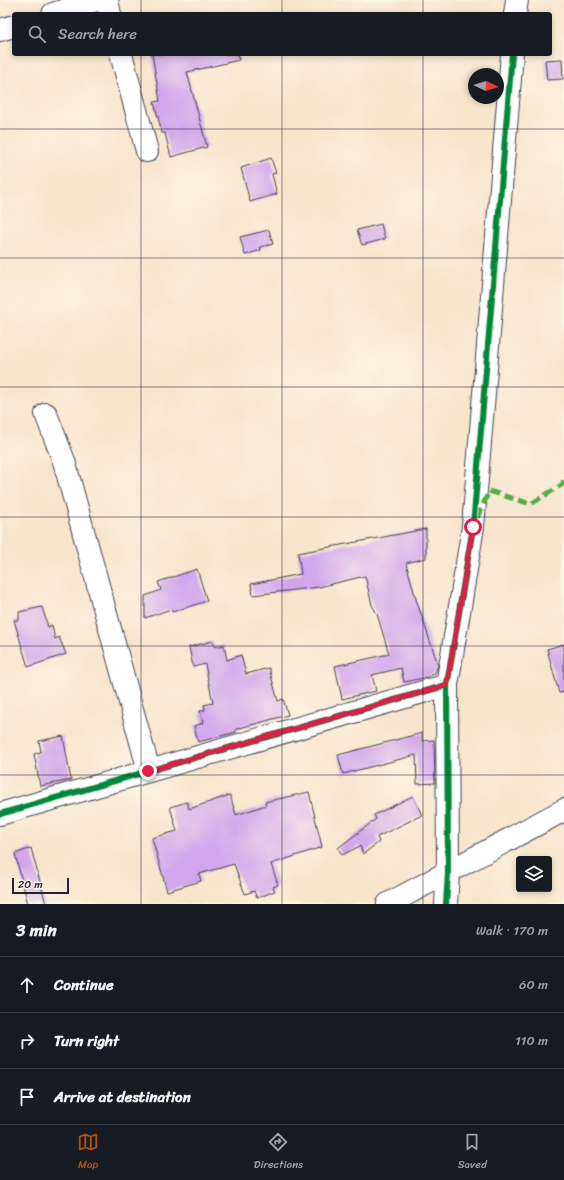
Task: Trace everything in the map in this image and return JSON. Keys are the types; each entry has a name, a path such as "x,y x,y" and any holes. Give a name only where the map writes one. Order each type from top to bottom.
{"street":[{"path":"59,12 97,0"},
{"path":"106,0 109,12"},
{"path":"515,12 517,0"},
{"path":"0,30 12,27"},
{"path":"122,56 147,151"},
{"path":"446,904 448,873 447,685 473,527 512,56"},
{"path":"46,414 64,461 148,771"},
{"path":"0,814 447,685"},
{"path":"388,904 564,810"}],"building":[{"path":"152,56 238,56 239,60 187,72 207,147 171,157 165,133 162,133 154,102 160,101"},
{"path":"562,59 563,79 547,80 545,60"},
{"path":"271,158 276,173 272,174 277,194 250,202 241,168"},
{"path":"381,224 385,239 362,245 357,230"},
{"path":"269,230 273,244 260,247 261,250 245,255 240,237"},
{"path":"426,529 426,558 406,563 416,599 438,665 435,673 428,677 404,682 401,668 372,675 376,691 342,699 335,666 389,654 377,614 372,605 365,576 319,587 253,595 251,584 301,574 298,553"},
{"path":"197,569 207,601 172,612 171,609 145,618 145,596 161,590 158,582"},
{"path":"42,607 48,627 52,625 55,639 59,637 66,654 28,667 14,620 19,620 19,612"},
{"path":"213,641 215,647 224,645 227,660 241,655 246,674 269,668 278,701 283,699 288,715 236,729 236,732 198,742 194,726 203,723 200,711 205,710 204,705 213,703 205,664 193,667 189,647"},
{"path":"564,644 564,692 559,693 547,649"},
{"path":"422,733 422,741 434,740 435,783 417,784 416,755 343,774 338,755"},
{"path":"63,736 71,780 40,786 34,754 41,752 39,741"},
{"path":"309,792 322,847 271,864 278,885 273,887 275,891 257,898 254,891 245,894 234,864 199,874 201,881 167,891 152,838 177,831 170,807 187,802 189,809 230,795 236,815 266,805 265,802"},
{"path":"413,796 422,815 377,837 379,842 363,854 360,846 342,855 338,848 376,819 374,815"},
{"path":"31,848 46,904 28,904 15,854"}],"marked path":[{"path":"477,518 489,491 531,504 563,484 564,477"}],"cycle path":[{"path":"446,904 448,873 447,685 473,527 512,56"},
{"path":"0,814 447,685"}],"route":[{"path":"148,771 447,685 473,527"}]}
